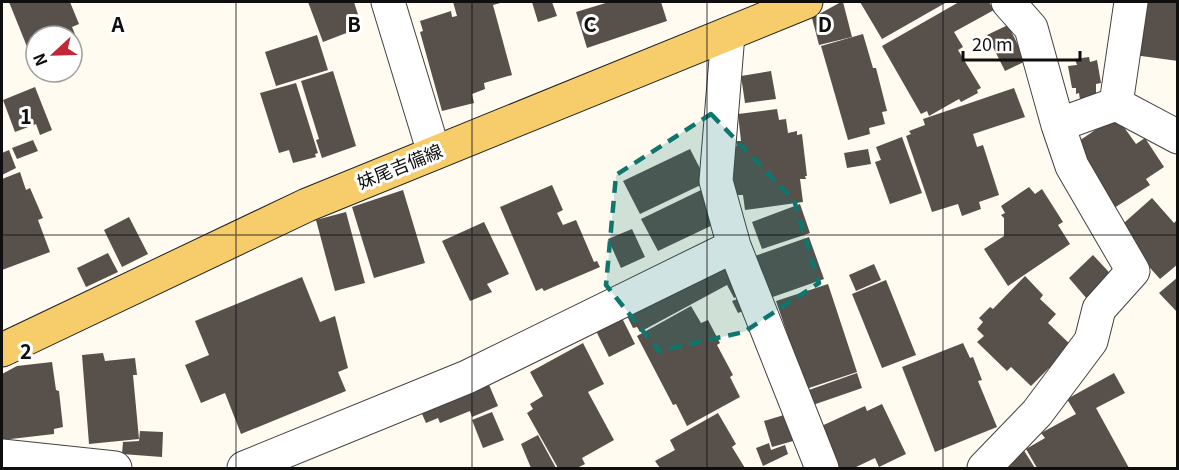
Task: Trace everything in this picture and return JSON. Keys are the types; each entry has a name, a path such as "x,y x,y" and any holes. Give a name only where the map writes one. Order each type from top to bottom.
{"main road":[{"name":"妹尾吉備線","path":"2,350 307,205 806,2"}],"street":[{"path":"388,2 434,153"},
{"path":"984,468 1037,413 1091,340 1099,309 1133,271 1072,166 1031,28 1008,2"},
{"path":"1116,104 1131,2"},
{"path":"728,34 716,181 734,246 811,465"},
{"path":"1058,124 1116,104 1178,137"},
{"path":"244,468 467,377 734,246"},
{"path":"2,456 115,468"}],"highlighted area":[{"path":"711,114 794,200 819,283 744,332 659,351 606,285 616,175"}],"building":[{"path":"9,2 70,2 79,24 24,24 24,39"},
{"path":"308,2 354,2 362,27 323,42"},
{"path":"453,2 504,2 493,5 512,75 484,83 485,89 472,94 474,103 442,111 420,32 423,31 420,21 451,11 452,17 457,16"},
{"path":"532,2 552,2 557,16 538,22"},
{"path":"609,2 661,2 667,21 587,48 576,12"},
{"path":"843,2 852,37 819,45 812,18"},
{"path":"860,2 947,2 882,39"},
{"path":"959,2 989,2 994,10 954,32 963,47 958,50 981,88 977,90 978,93 961,102 959,99 929,116 927,111 921,114 882,46"},
{"path":"1141,2 1178,2 1178,61 1134,55"},
{"path":"1008,25 1026,61 1005,71 987,35"},
{"path":"863,34 873,68 876,68 887,111 882,112 885,124 869,128 870,134 848,140 821,46"},
{"path":"317,35 328,70 276,86 265,52"},
{"path":"1089,57 1090,62 1097,60 1101,83 1096,84 1096,97 1080,100 1079,93 1076,94 1076,88 1072,88 1068,66 1077,65 1075,59"},
{"path":"333,71 356,146 322,158 316,140 319,139 301,81"},
{"path":"771,71 776,99 745,103 741,76"},
{"path":"296,83 318,153 315,154 316,157 293,163 289,150 279,153 260,93"},
{"path":"35,87 52,130 40,135 36,124 15,132 3,100"},
{"path":"1014,88 1025,117 973,134 977,147 983,145 999,195 979,202 981,209 962,216 958,204 932,212 906,136 911,134 909,131 925,125 923,119"},
{"path":"777,109 779,120 786,119 788,133 797,131 797,135 802,134 807,176 805,176 806,179 800,179 803,202 745,210 743,195 736,195 731,164 735,164 732,147 737,146 736,141 741,141 738,114"},
{"path":"1116,116 1136,144 1145,138 1164,167 1146,179 1150,185 1111,210 1070,147"},
{"path":"902,137 922,193 890,204 875,162 881,160 876,147"},
{"path":"33,140 38,151 17,159 12,148"},
{"path":"690,149 707,182 640,214 623,181"},
{"path":"868,149 871,164 847,168 844,153"},
{"path":"9,150 16,168 2,175 2,153"},
{"path":"20,172 26,190 30,188 43,218 38,220 50,252 2,270 2,179"},
{"path":"552,185 563,210 557,213 563,225 576,220 594,262 597,261 600,267 544,291 542,288 536,291 500,207"},
{"path":"1029,187 1035,194 1042,189 1063,222 1058,225 1070,244 1008,286 984,249 1004,236 1004,218 1001,215 1005,213 1001,206"},
{"path":"403,190 425,263 374,278 352,207"},
{"path":"701,190 717,223 658,251 641,219"},
{"path":"1152,198 1174,223 1178,219 1178,264 1160,279 1116,230"},
{"path":"800,204 810,233 762,249 752,222"},
{"path":"346,212 365,283 335,291 316,220"},
{"path":"129,217 148,254 122,267 104,230"},
{"path":"484,222 509,274 487,284 492,292 470,301 442,241"},
{"path":"632,229 645,257 621,268 608,239"},
{"path":"809,237 824,279 770,298 755,256"},
{"path":"729,248 746,291 734,298 727,285 640,332 637,327 633,328 622,306"},
{"path":"108,253 118,272 86,287 77,268"},
{"path":"1093,255 1121,285 1094,307 1069,278"},
{"path":"874,264 881,280 856,291 849,275"},
{"path":"1025,276 1043,295 1040,299 1056,314 1048,323 1073,347 1054,374 1049,368 1031,386 1011,367 1007,371 977,342 984,336 977,329 983,322 979,318 990,307 993,309"},
{"path":"302,277 320,322 335,316 348,368 338,372 346,391 241,434 225,393 201,403 185,365 209,355 195,321"},
{"path":"1178,277 1178,313 1159,293"},
{"path":"886,280 916,355 882,368 852,294"},
{"path":"828,284 857,372 806,389 776,301"},
{"path":"746,296 751,308 738,313 732,301"},
{"path":"691,306 701,323 708,320 720,343 717,345 733,375 730,377 740,397 687,426 676,404 673,405 637,336"},
{"path":"618,310 635,344 609,357 592,323"},
{"path":"583,343 604,384 588,392 614,440 582,458 585,464 577,468 558,468 527,413 533,409 530,404 543,396 530,372"},
{"path":"963,343 970,358 973,357 982,380 978,381 997,427 935,452 902,367"},
{"path":"103,353 105,361 135,358 137,375 133,375 139,439 89,444 82,355"},
{"path":"52,362 56,390 59,391 63,427 54,429 54,434 2,440 2,374 17,366"},
{"path":"857,373 862,388 810,406 806,391"},
{"path":"1114,373 1125,393 1096,408 1129,468 1037,468 1026,449 1045,438 1041,433 1076,414 1067,399"},
{"path":"487,380 498,406 472,417 470,411 440,423 438,418 426,423 419,407"},
{"path":"882,404 906,454 879,467 875,458 854,468 834,468 815,429 865,406 867,411"},
{"path":"492,412 504,440 483,448 472,420"},
{"path":"718,413 736,444 732,447 745,468 660,468 655,461 675,450 670,440"},
{"path":"784,415 793,441 772,447 764,421"},
{"path":"140,431 163,432 162,457 122,454 123,442 139,441"},
{"path":"538,435 556,468 531,468 521,444"},
{"path":"769,443 771,450 785,445 788,454 763,466 756,448"},
{"path":"1023,449 1035,468 995,468"}]}
